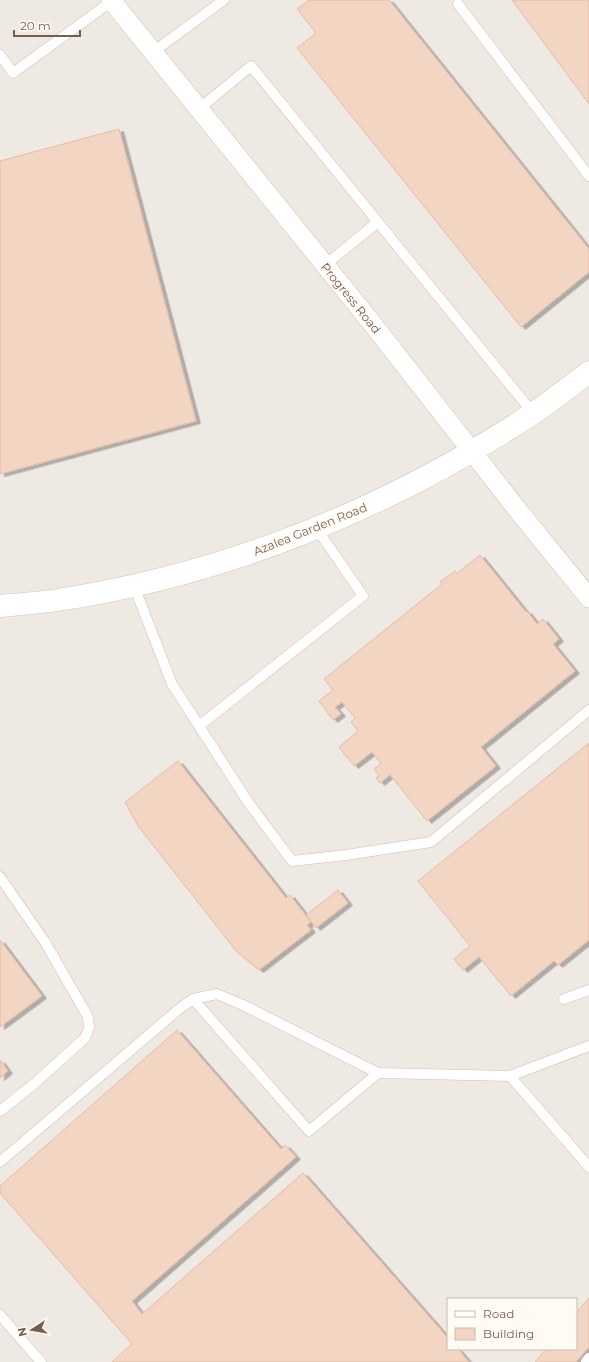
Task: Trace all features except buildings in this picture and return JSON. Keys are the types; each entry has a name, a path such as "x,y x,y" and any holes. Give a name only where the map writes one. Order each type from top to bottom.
{"main road":[{"name":"Azalea Garden Road","path":"0,606 57,600 134,586 210,566 317,529 392,495 472,452 533,413 589,372"}],"street":[{"name":"Progress Road","path":"111,1 324,265 589,598"}],"lane":[{"path":"153,52 224,0"},
{"path":"0,55 13,72 111,1"},
{"path":"458,4 589,176"},
{"path":"199,109 251,66 533,413"},
{"path":"324,265 378,222"},
{"path":"199,726 363,596 317,529"},
{"path":"134,586 172,684 248,802 292,861 346,855 431,842 589,710"},
{"path":"0,877 45,942 88,1017 89,1028 85,1038 34,1084 0,1111"},
{"path":"564,999 589,990"},
{"path":"0,1162 179,1009 193,999 217,994 243,1005 378,1073 510,1076 589,1046"},
{"path":"193,999 309,1131 378,1073"},
{"path":"510,1076 589,1167"},
{"path":"0,1315 41,1362"},
{"path":"586,1362 589,1358"}],"shaded area":[{"path":"0,0 589,0 589,1362 0,1362"}]}
